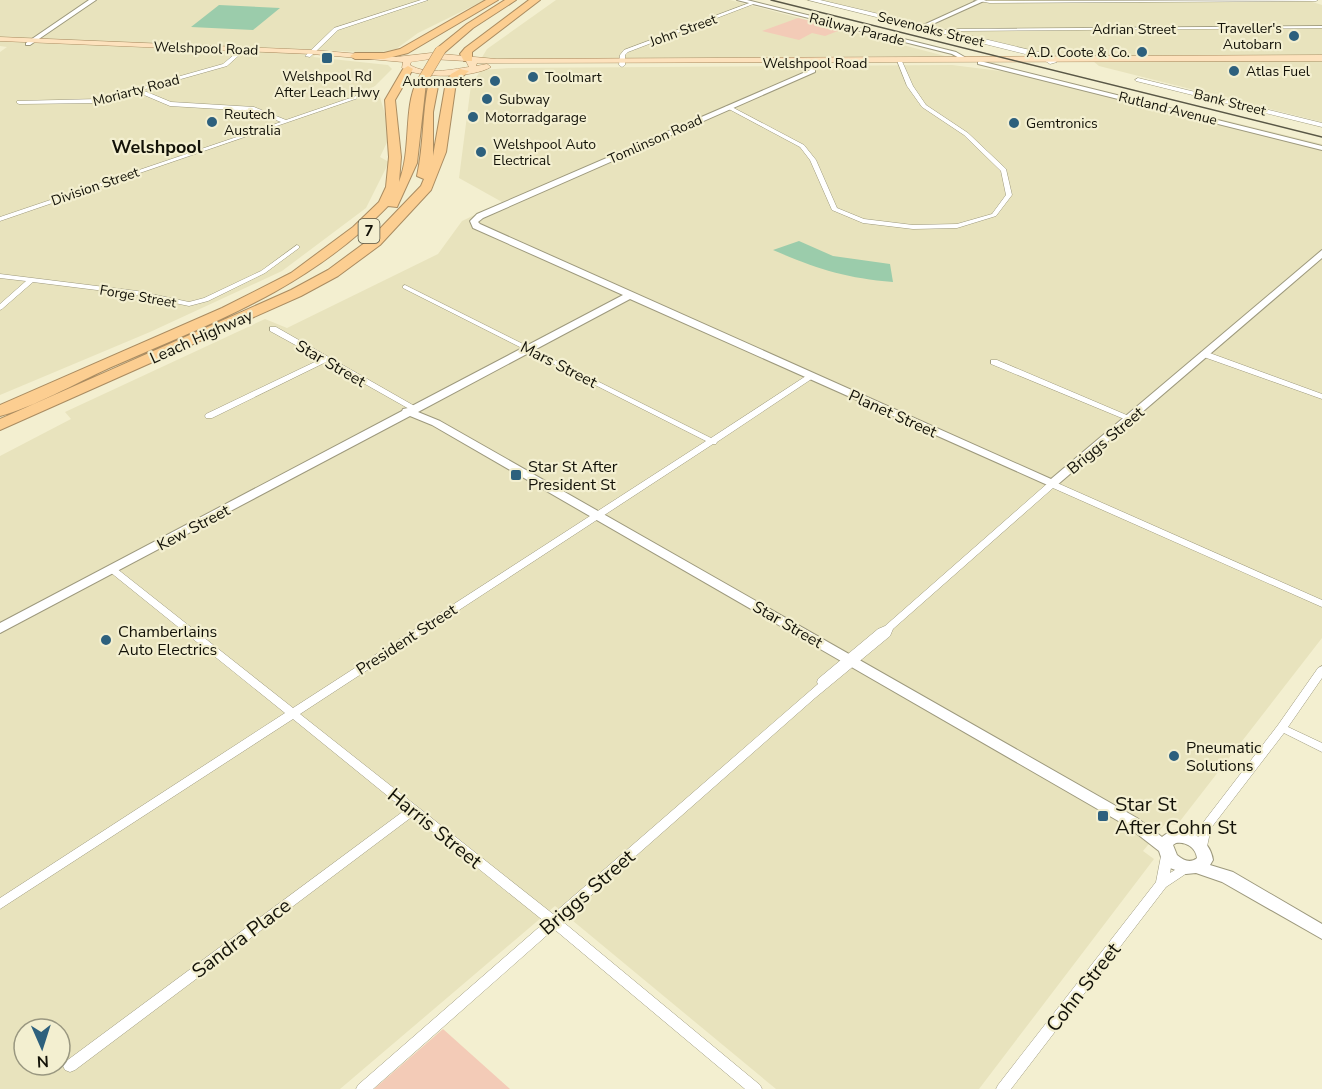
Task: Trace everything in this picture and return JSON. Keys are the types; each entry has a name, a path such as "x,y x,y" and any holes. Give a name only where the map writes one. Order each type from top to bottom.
{"highway":[{"path":"354,56 384,56 404,51 493,0"},
{"name":"7","path":"227,311 294,283 353,245 378,223 393,204 407,179 414,146 416,98 445,51 470,26 511,0"},
{"name":"7","path":"445,51 522,0"},
{"name":"7","path":"390,228 427,187 432,177 440,152 451,82 468,65 465,54 469,48 502,27 535,0"},
{"path":"410,64 441,32 480,7"},
{"name":"7","path":"227,311 296,276 329,254 384,204 392,187 395,157 390,100 410,64"},
{"name":"7","path":"390,228 411,200 425,171 427,82"},
{"name":"Leach Highway","path":"0,425 193,340 333,273 390,228"},
{"name":"Leach Highway","path":"0,411 227,311"},
{"path":"0,437 193,340"},
{"path":"0,403 150,344"}],"main road":[{"name":"Sevenoaks Street","path":"811,0 1016,50 1049,61"},
{"name":"Welshpool Road","path":"0,41 354,56 396,60 410,64"},
{"path":"258,50 274,54"},
{"name":"Sevenoaks Street","path":"1016,50 1033,59"},
{"name":"Welshpool Road","path":"242,51 310,54 410,64"},
{"path":"410,64 437,56 468,65"},
{"name":"Welshpool Road","path":"468,65 487,67 622,63 899,61 1011,66 1049,61 1322,58"},
{"name":"Welshpool Road","path":"899,61 947,59 1049,61"},
{"path":"410,64 437,73 468,65"}],"street":[{"path":"36,41 93,0"},
{"path":"310,54 336,29 426,0"},
{"name":"Railway Parade","path":"740,0 939,50 965,59"},
{"path":"922,27 980,0 1314,1 1322,3"},
{"name":"John Street","path":"622,63 626,51 754,3"},
{"name":"Adrian Street","path":"947,33 957,30 1322,27"},
{"path":"939,50 948,54 947,59"},
{"name":"Moriarty Road","path":"20,102 90,103 225,65 242,51"},
{"name":"Tomlinson Road","path":"480,216 798,76 805,69 808,61"},
{"path":"728,107 802,146 813,160 834,209 863,221 913,226 957,225 994,215 1009,195 1004,170 966,134 924,106 910,86 899,61"},
{"name":"Rutland Avenue","path":"1011,66 1322,147"},
{"name":"Bank Street","path":"1138,80 1322,125"},
{"path":"139,91 170,104 247,108 284,121"},
{"name":"Division Street","path":"0,219 361,96"},
{"name":"Planet Street","path":"480,216 474,221 476,226 1322,604"},
{"name":"Forge Street","path":"0,276 136,293 189,304 206,300 263,272 297,247"},
{"name":"Briggs Street","path":"363,1089 852,660 887,634 888,628 1052,484 1322,254"},
{"path":"0,308 31,280"},
{"name":"Mars Street","path":"405,287 713,442"},
{"name":"Kew Street","path":"0,629 630,295"},
{"name":"Star Street","path":"273,329 389,396 394,404 436,423 1171,844"},
{"path":"1204,354 1322,397"},
{"path":"209,416 326,359"},
{"path":"994,362 1131,419"},
{"name":"President Street","path":"0,904 812,376"},
{"name":"Harris Street","path":"112,570 554,922 755,1089"},
{"path":"1198,860 1206,827 1282,728 1322,670"},
{"path":"1282,728 1322,748"},
{"name":"Sandra Place","path":"72,1065 412,810"},
{"path":"1171,844 1206,827"},
{"path":"1171,844 1193,840 1198,860"},
{"path":"1171,844 1175,864 1198,860 1322,932"},
{"name":"Cohn Street","path":"1162,884 1171,844"},
{"name":"Cohn Street","path":"1003,1089 1162,884 1198,860"}],"shaded area":[{"path":"0,0 485,0 418,33 396,49 378,53 320,50 313,57 388,65 392,69 369,89 379,94 391,134 380,157 389,162 366,208 282,271 150,332 0,395 0,52 7,47 0,46"},
{"path":"556,0 730,0 945,56 481,59 487,49"},
{"path":"804,0 1306,0 1322,5 1322,122 1099,66 1087,56 1057,57"},
{"path":"219,5 280,8 253,30 191,27"},
{"path":"798,18 843,29 825,36 812,33 799,40 762,31"},
{"path":"952,65 1048,77 1322,144 1322,638 1177,825 1165,824 1143,851 1154,859 979,1089 776,1089 555,906 340,1089 0,1089 0,456 71,419 65,412 265,319 287,328 438,254 462,221 502,202 459,178 471,85 481,70"},
{"path":"799,241 833,256 890,264 893,282 832,272 773,250"},
{"path":"443,1029 510,1089 374,1089"}],"railway":[{"path":"771,0 1322,137"}],"place":[{"name":"Traveller's Autobarn","path":"1294,36"},
{"name":"A.D. Coote & Co.","path":"1142,52"},
{"name":"Welshpool Rd After Leach Hwy","path":"327,58"},
{"name":"Atlas Fuel","path":"1234,71"},
{"name":"Toolmart","path":"533,77"},
{"name":"Automasters","path":"495,81"},
{"name":"Subway","path":"487,99"},
{"name":"Motorradgarage","path":"473,117"},
{"name":"Reutech Australia","path":"212,122"},
{"name":"Gemtronics","path":"1014,123"},
{"name":"Welshpool Auto Electrical","path":"481,152"},
{"name":"Star St After President St","path":"516,475"},
{"name":"Chamberlains Auto Electrics","path":"106,640"},
{"name":"Pneumatic Solutions","path":"1174,756"},
{"name":"Star St After Cohn St","path":"1103,816"}],"district":[{"name":"Welshpool","path":"157,147"}]}
